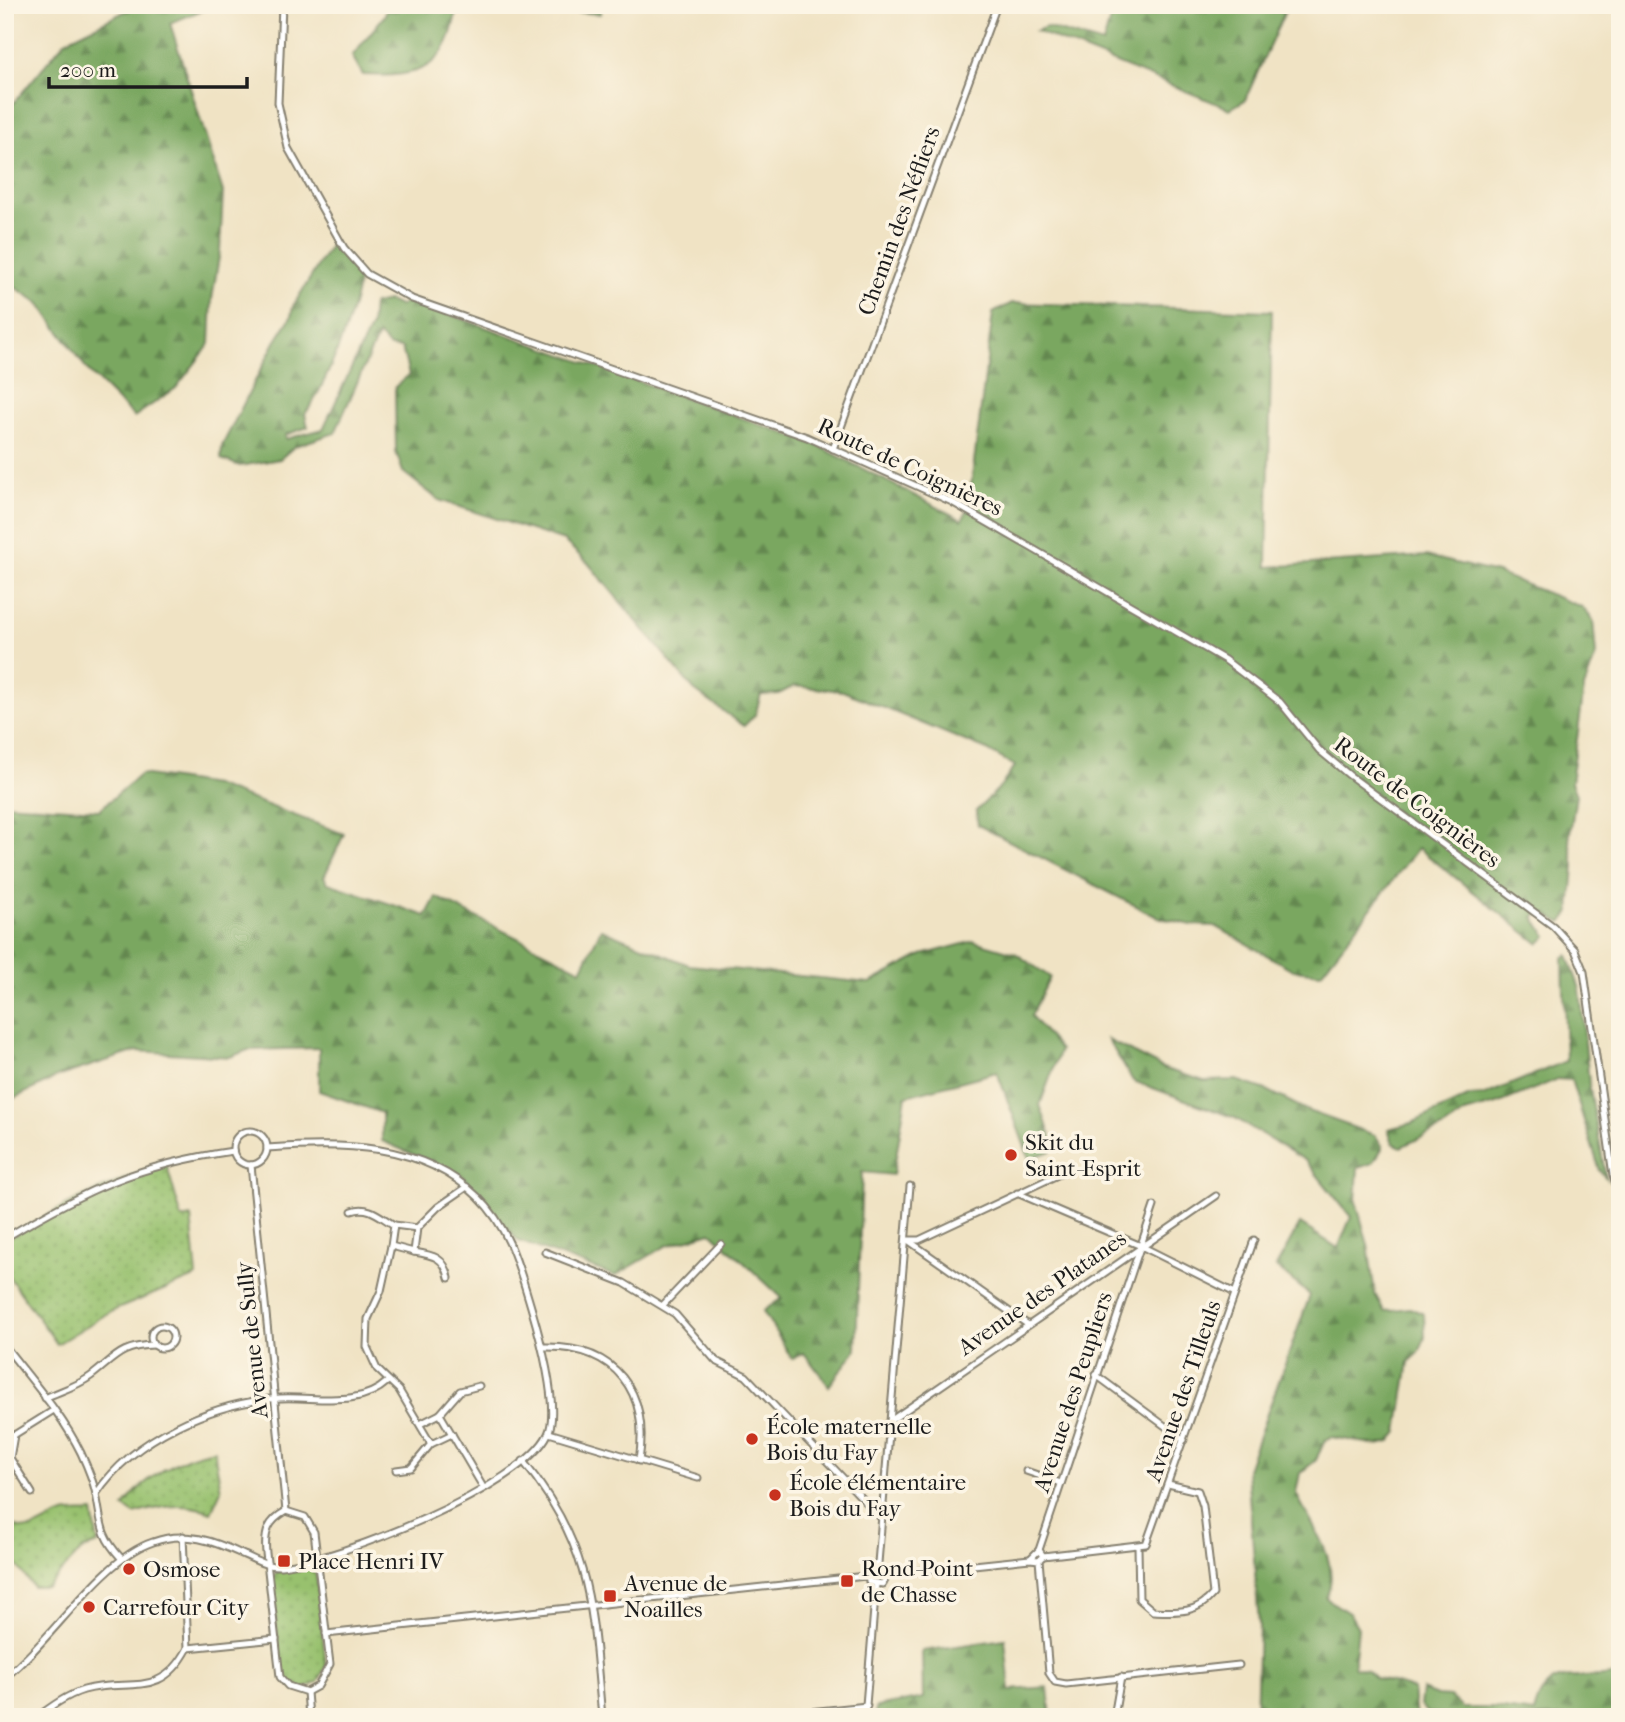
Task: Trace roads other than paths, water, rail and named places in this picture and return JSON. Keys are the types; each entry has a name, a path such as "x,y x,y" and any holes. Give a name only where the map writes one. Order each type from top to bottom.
{"street":[{"name":"Route de Coignières","path":"282,5 278,103 288,148 327,221 367,274 412,299 625,371 833,449 952,502 1169,627 1256,682 1287,710 1319,750 1349,775 1553,926 1575,950 1588,993 1613,1175 1620,1196"},
{"name":"Chemin des Néfliers","path":"833,449 997,5"},
{"path":"246,1132 260,1135 267,1148 260,1162 251,1166 237,1160 233,1151 234,1141 246,1132"},
{"path":"5,1677 48,1638 121,1558 156,1540 183,1536 221,1544 268,1566 318,1560 422,1520 483,1488 523,1461 549,1433 551,1416 543,1346 507,1237 490,1211 467,1187 425,1163 368,1146 333,1144 267,1148"},
{"path":"5,1238 64,1203 135,1171 185,1158 233,1151"},
{"name":"Avenue de Sully","path":"251,1166 286,1511"},
{"path":"906,1240 919,1240 1063,1172"},
{"path":"878,1563 910,1186"},
{"path":"414,1252 417,1228 438,1207 467,1187"},
{"path":"1017,1193 1141,1246 1236,1293"},
{"name":"Avenue des Platanes","path":"890,1421 1216,1196"},
{"name":"Avenue des Peupliers","path":"1040,1556 1061,1483 1154,1206"},
{"path":"352,1211 362,1207 372,1210 394,1225 417,1228"},
{"path":"394,1225 391,1247 367,1334 367,1347 387,1382 399,1390 431,1444"},
{"path":"906,1240 918,1244 1027,1324"},
{"name":"Avenue des Tilleuls","path":"1138,1547 1149,1540 1254,1240"},
{"path":"663,1306 721,1244"},
{"path":"391,1247 436,1255 447,1266 449,1278"},
{"path":"545,1252 614,1278 663,1306 691,1329 716,1361 746,1376 881,1518"},
{"path":"45,1398 89,1378 116,1353 136,1346 169,1346 173,1340 171,1329 161,1325 154,1329 151,1339 154,1345"},
{"path":"5,1346 54,1410 79,1450 96,1494 103,1534 121,1558"},
{"path":"543,1346 570,1346 594,1354 626,1381 640,1406 644,1433 639,1461"},
{"path":"1096,1376 1184,1440"},
{"path":"96,1494 120,1464 178,1426 219,1411 276,1399 356,1398 378,1391 387,1382"},
{"path":"420,1424 440,1413 460,1391 479,1386"},
{"path":"32,1493 8,1457 14,1436 54,1410"},
{"path":"440,1413 483,1488"},
{"path":"396,1470 411,1468 431,1444 452,1433"},
{"path":"549,1433 698,1478"},
{"path":"5,1434 14,1436"},
{"path":"523,1461 545,1490 574,1542 592,1606 602,1717"},
{"path":"1026,1471 1061,1483"},
{"path":"888,1574 1138,1547 1139,1599 1153,1611 1186,1612 1206,1602 1213,1594 1203,1506 1198,1491 1168,1485"},
{"path":"286,1511 305,1517 310,1523 318,1560 330,1664 318,1686 307,1692 288,1686 280,1677 264,1536 269,1523 286,1511"},
{"path":"37,1717 84,1690 141,1686 156,1681 181,1661 188,1647 183,1536"},
{"path":"1030,1559 1040,1556"},
{"path":"1040,1556 1049,1672 1055,1682 1066,1684 1239,1665"},
{"path":"866,1576 869,1566 878,1563 884,1565 888,1574 886,1581 876,1585"},
{"path":"326,1634 866,1576 876,1585"},
{"path":"865,1717 876,1585"},
{"path":"188,1647 276,1639"},
{"path":"1115,1717 1121,1677"},
{"path":"307,1692 309,1717"},
{"path":"761,1717 867,1706"}],"place":[{"name":"Skit du Saint-Esprit","path":"1011,1155"},
{"name":"École maternelle Bois du Fay","path":"752,1439"},
{"name":"École élémentaire Bois du Fay","path":"775,1495"},
{"name":"Place Henri IV","path":"284,1561"},
{"name":"Osmose","path":"129,1569"},
{"name":"Rond-Point de Chasse","path":"847,1581"},
{"name":"Avenue de Noailles","path":"610,1596"},
{"name":"Carrefour City","path":"89,1607"}]}
